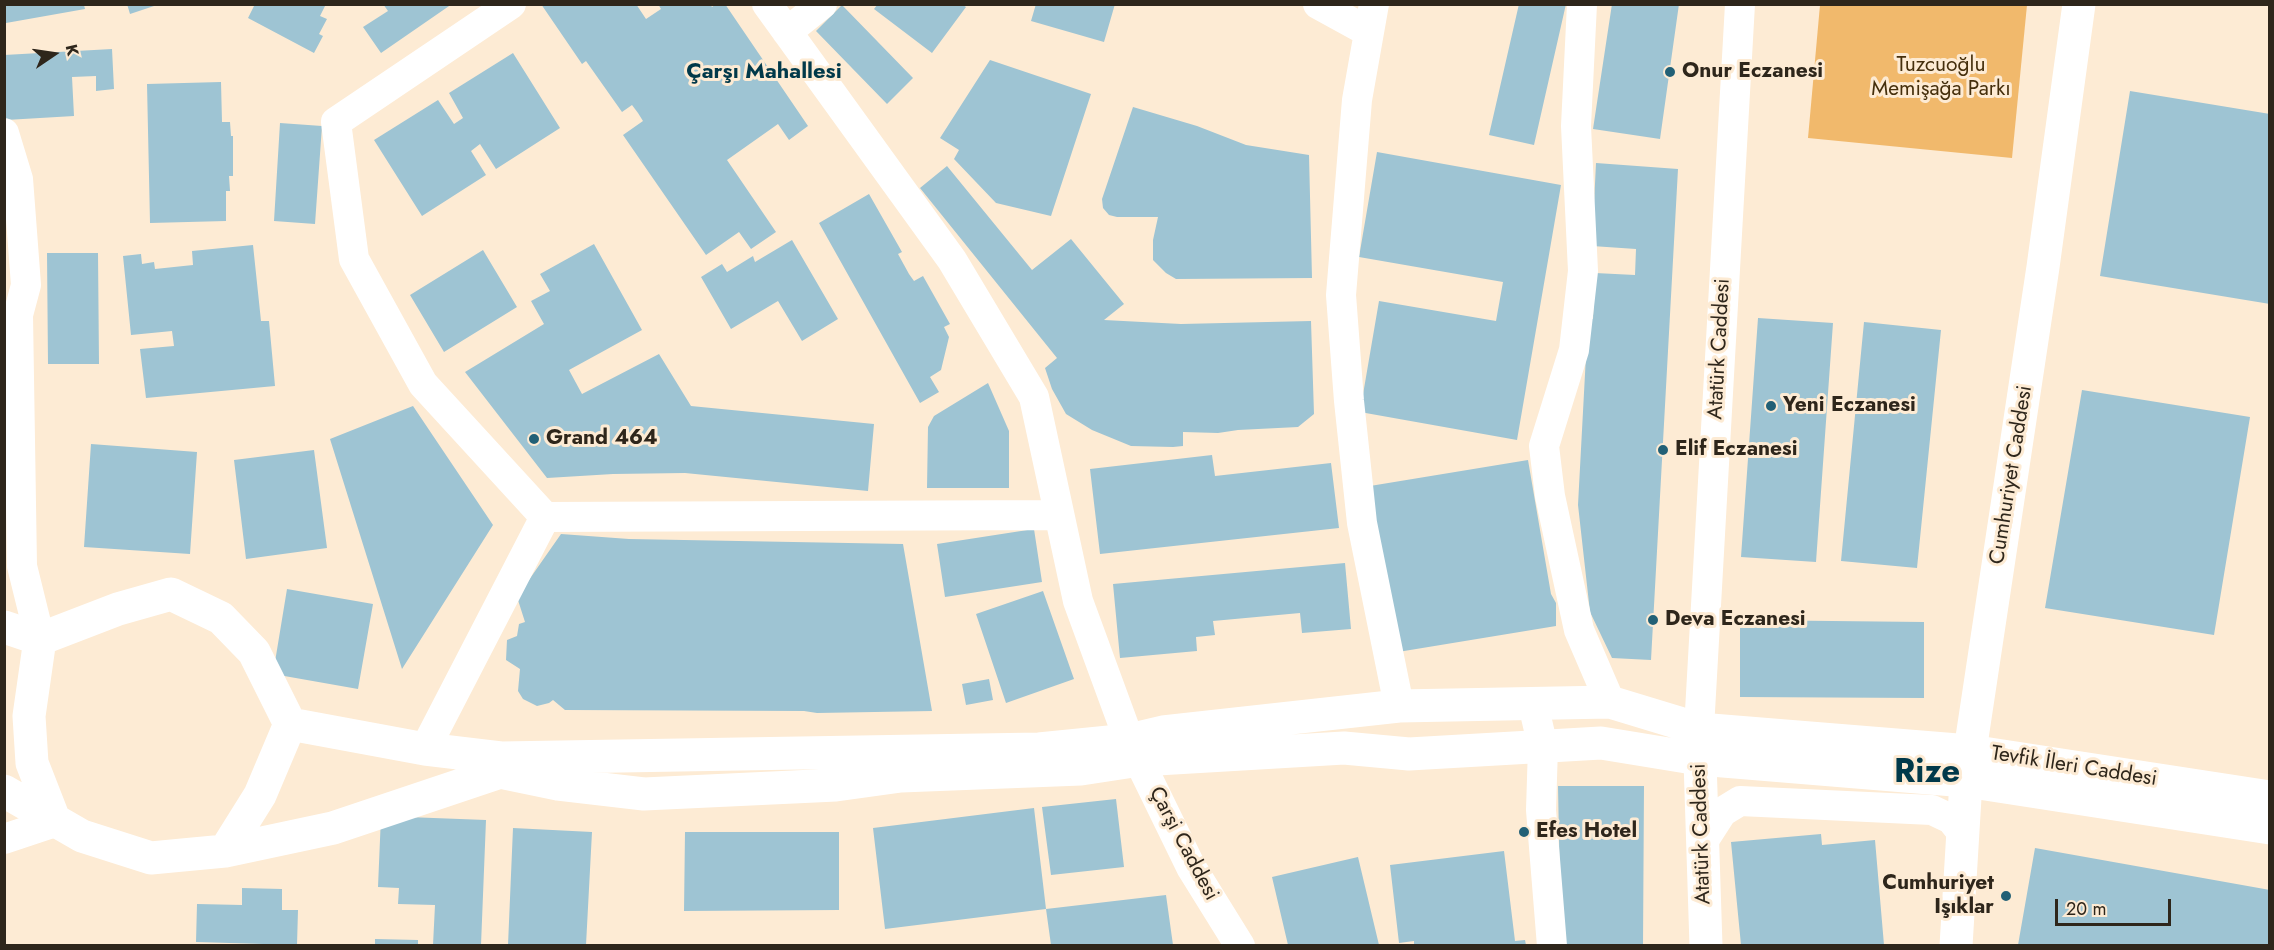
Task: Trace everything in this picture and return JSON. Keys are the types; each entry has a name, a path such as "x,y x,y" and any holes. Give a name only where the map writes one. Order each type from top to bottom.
{"main road":[{"name":"Cumhuriyet Caddesi","path":"1956,945 1968,766 2046,251 2079,4"},
{"path":"4,627 40,639 118,609 171,594 221,618 254,652 290,724 260,795 225,851"},
{"path":"40,639 29,716 32,763 55,822"},
{"path":"4,791 82,837 151,858 225,851 333,828 500,772 558,784 644,794 836,785 901,776 1081,769 1135,750 1163,732 1399,706 1610,702 1699,744"},
{"path":"290,724 425,749 501,758 1039,749 1344,748 1409,754 1601,743 1699,744"},
{"name":"Tevfik İleri Caddesi","path":"1699,744 1968,766 2270,797"},
{"name":"Atatürk Caddesi","path":"1699,744 1706,945"},
{"name":"Tevfik İleri Caddesi","path":"1968,766 2270,828"}],"street":[{"path":"511,4 336,122 354,258 423,384 545,517 1059,515"},
{"name":"Çarşi Caddesi","path":"767,4 952,260 1034,397 1077,601 1135,750 1191,867 1240,945"},
{"path":"787,32 822,4"},
{"path":"1318,4 1372,18 1357,100 1341,295 1362,523 1399,706"},
{"path":"1582,4 1576,126 1583,271 1574,350 1544,446 1550,496 1579,630 1610,702"},
{"name":"Atatürk Caddesi","path":"1699,744 1740,4"},
{"path":"4,133 18,179 26,285 11,313 22,566 40,639"},
{"path":"425,749 545,517"},
{"path":"1533,704 1543,747 1541,810 1552,945"},
{"path":"1702,843 1722,812 1740,801 1932,810 1950,819 1963,834"},
{"path":"4,839 55,822"}],"green space":[{"name":"Tuzcuoğlu Memişağa Parkı","path":"1820,5 2027,5 2012,158 1808,138"}],"building":[{"path":"127,4 157,4 157,5 130,14"},
{"path":"252,4 326,4 320,16 327,19 319,34 323,36 314,53 248,18 254,6"},
{"path":"383,4 452,4 381,53 363,27 388,11"},
{"path":"541,4 636,4 646,19 661,9 658,4 710,4 712,7 716,4 725,4 808,126 789,140 778,124 727,160 776,232 751,249 739,232 706,255 623,135 643,121 638,113 632,105 622,112 586,61 582,64"},
{"path":"1036,4 1115,4 1104,42 1031,21"},
{"path":"1519,4 1566,4 1534,145 1489,135"},
{"path":"1612,4 1679,4 1660,139 1593,129"},
{"path":"4,5 84,5 85,9 6,23"},
{"path":"842,5 913,78 887,104 816,31"},
{"path":"877,5 963,5 966,7 932,53 874,9"},
{"path":"112,49 114,89 96,91 96,76 72,77 74,116 6,120 4,55"},
{"path":"513,53 560,128 496,169 480,144 471,151 486,175 422,216 374,140 438,100 454,124 463,118 449,93"},
{"path":"990,60 1091,94 1051,216 996,203 954,159 959,150 940,138"},
{"path":"221,82 222,122 230,122 231,136 233,136 233,176 229,176 230,191 226,191 226,221 150,223 147,84"},
{"path":"2130,91 2270,114 2270,304 2100,276"},
{"path":"1133,107 1197,126 1246,145 1309,155 1312,278 1176,279 1166,273 1153,260 1153,240 1158,217 1117,217 1109,215 1103,208 1102,199"},
{"path":"280,123 322,126 315,224 274,221"},
{"path":"1377,152 1561,185 1517,440 1360,412 1379,301 1496,321 1503,282 1359,257"},
{"path":"1596,163 1678,169 1651,660 1612,658 1590,612 1578,505 1588,318 1593,319 1595,273 1635,275 1636,249 1592,246"},
{"path":"947,166 1032,270 1071,239 1124,304 1104,320 1181,324 1311,321 1314,414 1298,427 1218,433 1183,432 1183,446 1173,447 1131,446 1092,430 1066,414 1052,389 1045,368 1057,358 920,188"},
{"path":"869,194 902,252 898,254 909,274 914,281 923,276 950,324 944,327 949,337 941,370 930,377 939,392 920,403 819,223"},
{"path":"792,240 838,319 802,341 778,301 731,329 701,277 722,264 727,272 753,256 755,262"},
{"path":"594,244 642,330 569,370 582,394 659,354 691,406 874,424 868,491 685,473 547,478 465,372 544,324 531,301 550,291 540,274"},
{"path":"253,245 261,321 269,321 275,386 146,398 140,349 174,346 172,331 131,335 123,256 141,254 142,264 154,262 155,269 193,265 192,251"},
{"path":"483,250 517,307 444,352 410,295"},
{"path":"47,253 98,253 99,364 48,364"},
{"path":"1758,318 1833,323 1816,562 1741,557"},
{"path":"1864,322 1941,330 1917,568 1841,561"},
{"path":"988,383 1009,431 1009,488 927,488 928,427 934,416"},
{"path":"2082,390 2250,417 2214,635 2045,608"},
{"path":"413,406 493,525 402,669 330,439"},
{"path":"91,444 197,452 190,554 84,547"},
{"path":"314,450 327,548 246,559 234,460"},
{"path":"1212,455 1215,476 1331,463 1339,528 1100,554 1090,469"},
{"path":"1528,460 1551,594 1556,603 1556,626 1398,652 1370,486"},
{"path":"1034,529 1042,582 945,597 937,544"},
{"path":"561,534 629,539 903,544 932,711 817,713 804,711 565,710 553,700 537,706 523,699 518,691 520,669 506,660 507,640 517,636 519,624 525,622 517,597"},
{"path":"1345,563 1351,629 1302,633 1300,613 1213,621 1215,635 1196,637 1197,651 1120,658 1113,584"},
{"path":"287,589 373,604 358,689 273,674"},
{"path":"1043,591 1074,679 1006,703 976,614"},
{"path":"1740,620 1924,622 1924,698 1740,697"},
{"path":"989,679 993,700 966,705 962,684"},
{"path":"1558,786 1644,786 1643,945 1561,945"},
{"path":"1116,799 1124,867 1051,875 1042,807"},
{"path":"1034,808 1046,909 885,929 873,828"},
{"path":"381,816 486,820 481,945 433,945 435,905 398,904 399,888 378,887"},
{"path":"513,828 592,832 586,945 508,945"},
{"path":"685,832 839,832 839,910 684,911"},
{"path":"1821,834 1822,845 1875,840 1884,945 1741,945 1731,842"},
{"path":"2035,848 2270,890 2270,945 2018,945"},
{"path":"1504,851 1515,941 1525,940 1526,945 1414,945 1414,941 1399,943 1390,865"},
{"path":"1358,857 1379,945 1288,945 1272,877"},
{"path":"242,888 282,889 282,910 298,910 297,945 196,942 197,904 242,905"},
{"path":"1166,895 1173,945 1051,945 1046,909"},
{"path":"375,939 418,940 418,945 375,945"}],"place":[{"name":"Onur Eczanesi","path":"1670,72"},
{"name":"Yeni Eczanesi","path":"1771,406"},
{"name":"Grand 464","path":"534,439"},
{"name":"Elif Eczanesi","path":"1663,450"},
{"name":"Deva Eczanesi","path":"1653,620"},
{"name":"Efes Hotel","path":"1524,832"},
{"name":"Cumhuriyet Işıklar","path":"2006,896"}],"district":[{"name":"Çarşı Mahallesi","path":"764,73"},
{"name":"Rize","path":"1927,774"}]}
